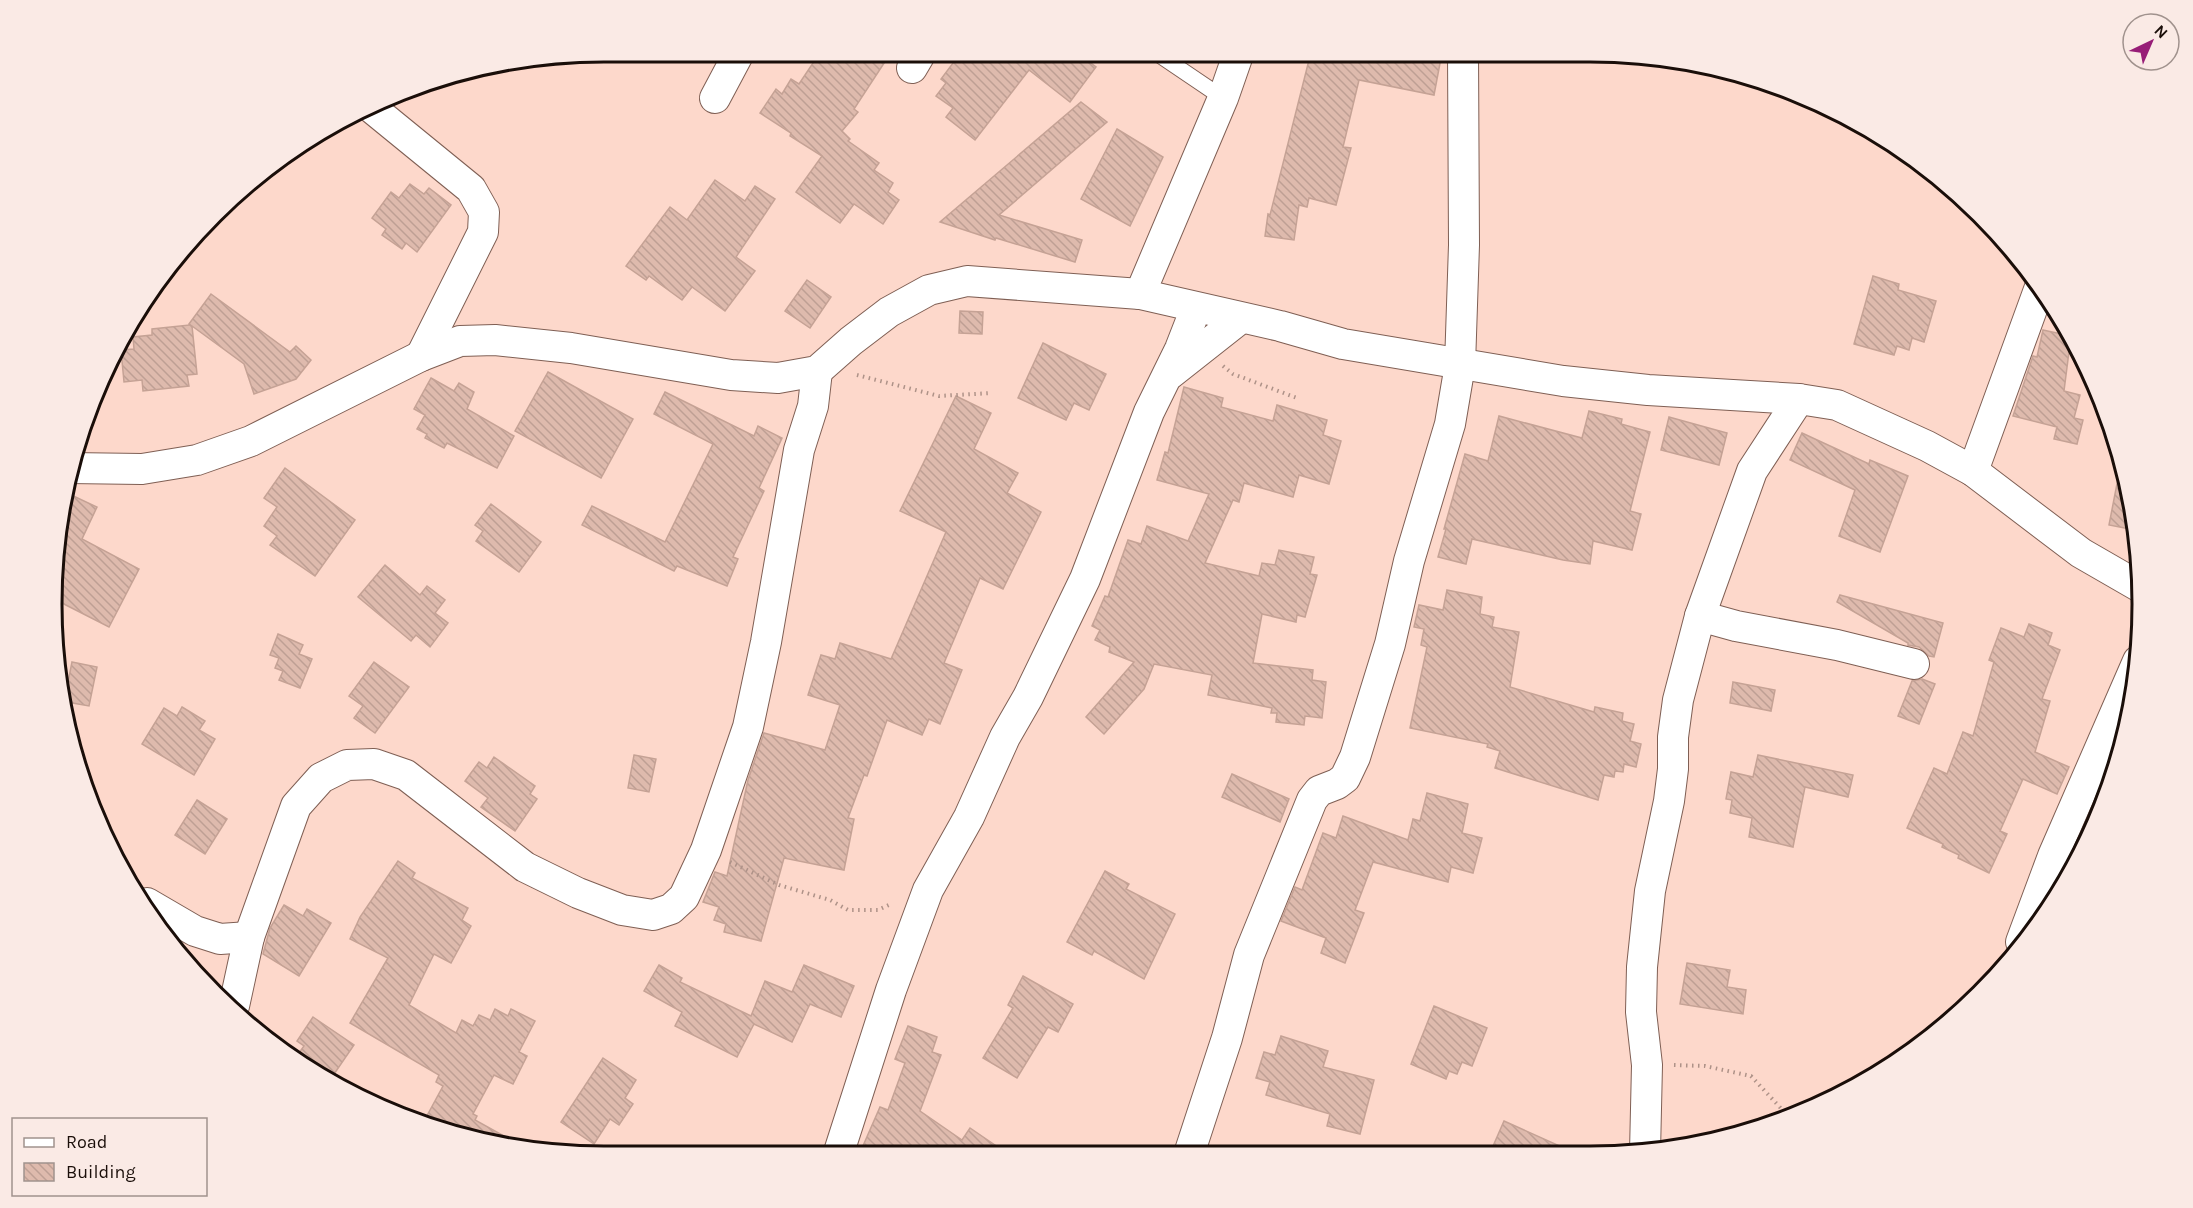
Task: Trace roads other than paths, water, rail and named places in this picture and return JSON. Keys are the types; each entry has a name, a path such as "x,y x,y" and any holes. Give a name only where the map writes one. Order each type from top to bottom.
{"street":[{"path":"715,99 734,62"},
{"path":"1140,294 1223,98 1236,62"},
{"path":"1192,1146 1227,1038 1249,955 1312,800 1319,791 1345,778 1355,758 1390,644 1409,561 1450,424 1460,365 1464,245 1463,62"},
{"path":"376,112 471,189 484,212 483,232 421,356"},
{"path":"79,468 142,468 198,460 251,441 421,356 460,341 495,340 571,348 731,375 778,378 823,366 889,312 929,290 967,281 1140,294 1343,344 1563,381 1638,389 1798,399 1837,405 1927,446 1973,471 2081,553 2131,582"},
{"path":"1973,471 2036,298"},
{"path":"841,1146 891,990 928,890 969,817 1005,737 1028,697 1085,579 1149,412 1196,308"},
{"path":"1166,378 1241,318"},
{"path":"235,1002 249,937 296,806 321,778 347,765 374,764 406,775 525,867 578,893 622,910 653,915 671,909 684,897 706,850 748,727 770,619 799,450 823,366"},
{"path":"1645,1143 1647,1065 1641,1012 1642,967 1650,891 1669,801 1678,700 1700,616 1752,471 1798,399"},
{"path":"1700,616 1736,626 1837,645 1914,664"},
{"path":"2030,919 2054,856 2121,708"},
{"path":"155,908 195,931 220,939 249,937"}],"lane":[{"path":"1170,62 1223,98"}]}
